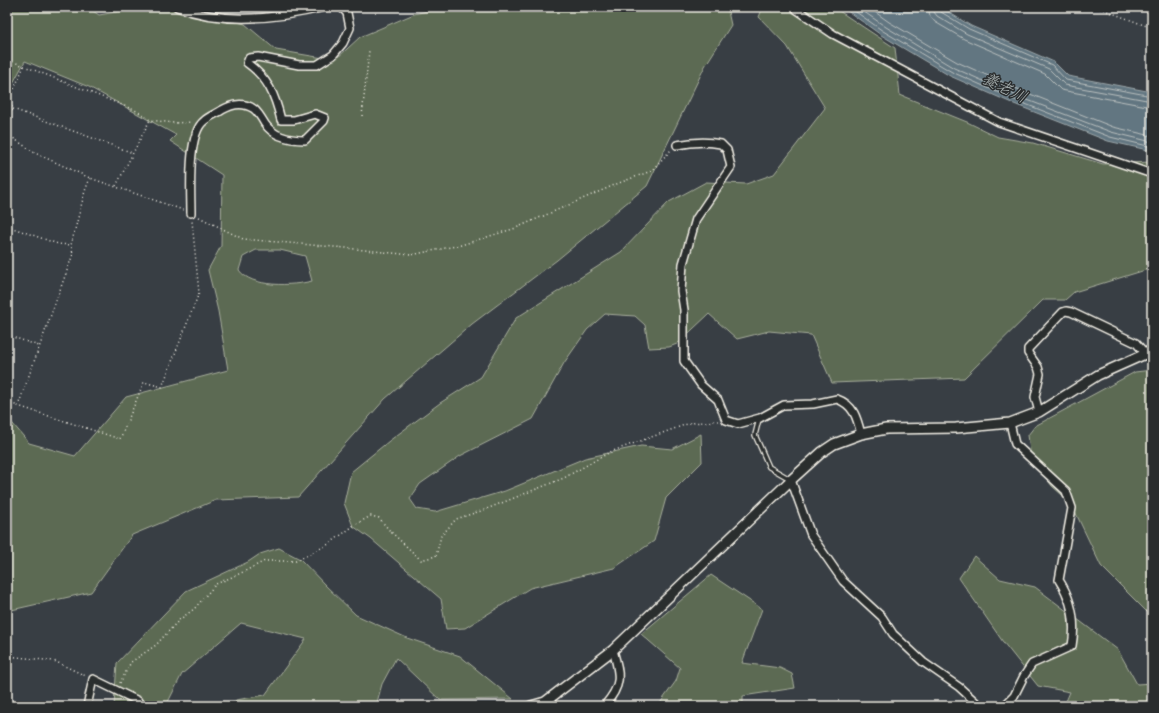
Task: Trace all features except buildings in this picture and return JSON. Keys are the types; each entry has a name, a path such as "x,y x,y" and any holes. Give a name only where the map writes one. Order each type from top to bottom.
{"street":[{"path":"177,7 208,15 246,19 283,15 325,7"},
{"path":"191,213 192,145 197,130 203,121 227,108 242,104 255,109 267,127 278,136 293,140 305,140 324,121 325,118 315,114 294,120 281,120 276,100 265,79 254,68 246,63 249,58 258,57 299,65 317,65 333,55 342,43 350,28 347,13 341,7"},
{"path":"795,7 833,34 999,122 1152,174"},
{"path":"677,145 710,141 722,144 727,150 731,167 696,219 683,264 681,291 684,310 684,361 701,385 718,400 726,420 738,424 760,418 784,405 813,404 837,399 849,405 856,414 861,434"},
{"path":"531,706 545,702 613,650 791,480 822,452 834,444 861,434 886,429 956,428 1010,422 1039,412 1098,375 1148,352 1136,343 1116,333 1071,312 1063,312 1028,349 1028,353 1038,367 1040,374 1035,397 1039,412"},
{"path":"1004,706 1014,696 1032,664 1072,646 1073,636 1073,617 1066,592 1060,580 1072,508 1066,490 1015,444 1010,422"},
{"path":"791,480 810,535 842,581 882,617 893,634 923,662 959,687 980,706"},
{"path":"604,706 614,695 619,674 613,650"},
{"path":"88,706 93,679 138,701 140,706"}],"lane":[{"path":"760,418 755,435 768,467 791,480"}],"path":[{"path":"1096,7 1152,28"},
{"path":"362,116 369,50"},
{"path":"9,60 137,111 150,120 174,123 203,121"},
{"path":"24,66 9,101 13,109 133,153"},
{"path":"7,117 13,109"},
{"path":"116,186 150,120"},
{"path":"7,134 35,153 90,178 191,213 243,239 340,247 411,256 461,245 516,228 651,171 677,145"},
{"path":"18,406 74,254 71,245 90,178"},
{"path":"7,402 120,439 144,382 162,387 199,293 191,213"},
{"path":"7,226 58,244 71,245"},
{"path":"7,335 39,346"},
{"path":"117,690 131,662 156,645 179,620 194,609 216,584 265,561 296,560 329,544 356,524 371,516 379,518 390,531 421,560 436,556 441,536 456,519 484,510 564,478 610,452 690,423 726,420"},
{"path":"7,656 54,661 93,679"}],"green space":[{"path":"7,7 87,7 99,15 145,7 177,7 245,24 276,50 335,60 360,37 414,14 446,7 727,7 731,25 705,66 647,186 557,260 472,324 385,399 298,497 216,500 132,535 91,592 7,611 7,417 29,443 75,456 126,397 228,370 218,311 208,270 221,246 222,175 170,141 176,135 89,87 25,61 7,94","holes":["256,250 280,250 305,256 312,281 294,284 262,283 245,276 239,270 243,257"]},
{"path":"763,7 833,7 895,48 900,95 967,122 998,137 1033,143 1103,164 1152,162 1152,268 1074,292 1065,300 1043,300 964,378 832,383 811,335 769,331 737,339 709,314 677,344 669,347 649,348 645,325 635,316 605,314 587,330 564,363 533,419 460,456 420,484 410,499 417,509 435,512 505,491 585,458 641,446 672,449 701,434 702,462 666,498 654,541 614,568 530,588 465,628 446,629 441,599 371,539 353,526 344,503 351,472 389,441 440,403 481,377 516,318 621,252 669,202 706,182 746,184 774,174 825,108 787,46 759,17"},
{"path":"1152,370 1152,617 1101,566 1071,503 1052,486 1031,458 1028,435 1035,426 1135,372"},
{"path":"279,548 300,559 356,615 407,638 460,656 513,699 440,700 396,658 382,684 376,706 231,706 236,700 265,695 306,639 241,623 182,674 166,706 114,706 117,663 186,591 248,562 260,554"},
{"path":"974,556 1000,579 1035,587 1118,650 1137,684 1152,683 1152,706 1064,706 1070,692 1038,686 1003,642 959,578"},
{"path":"711,575 762,609 742,663 780,668 792,674 795,688 743,696 743,706 658,706 676,681 680,668 641,634"}],"water":[{"name":"養老川","path":"842,7 940,7 971,26 1054,62 1068,76 1152,92 1152,151 1108,141 1014,104 950,76 881,35"}]}
